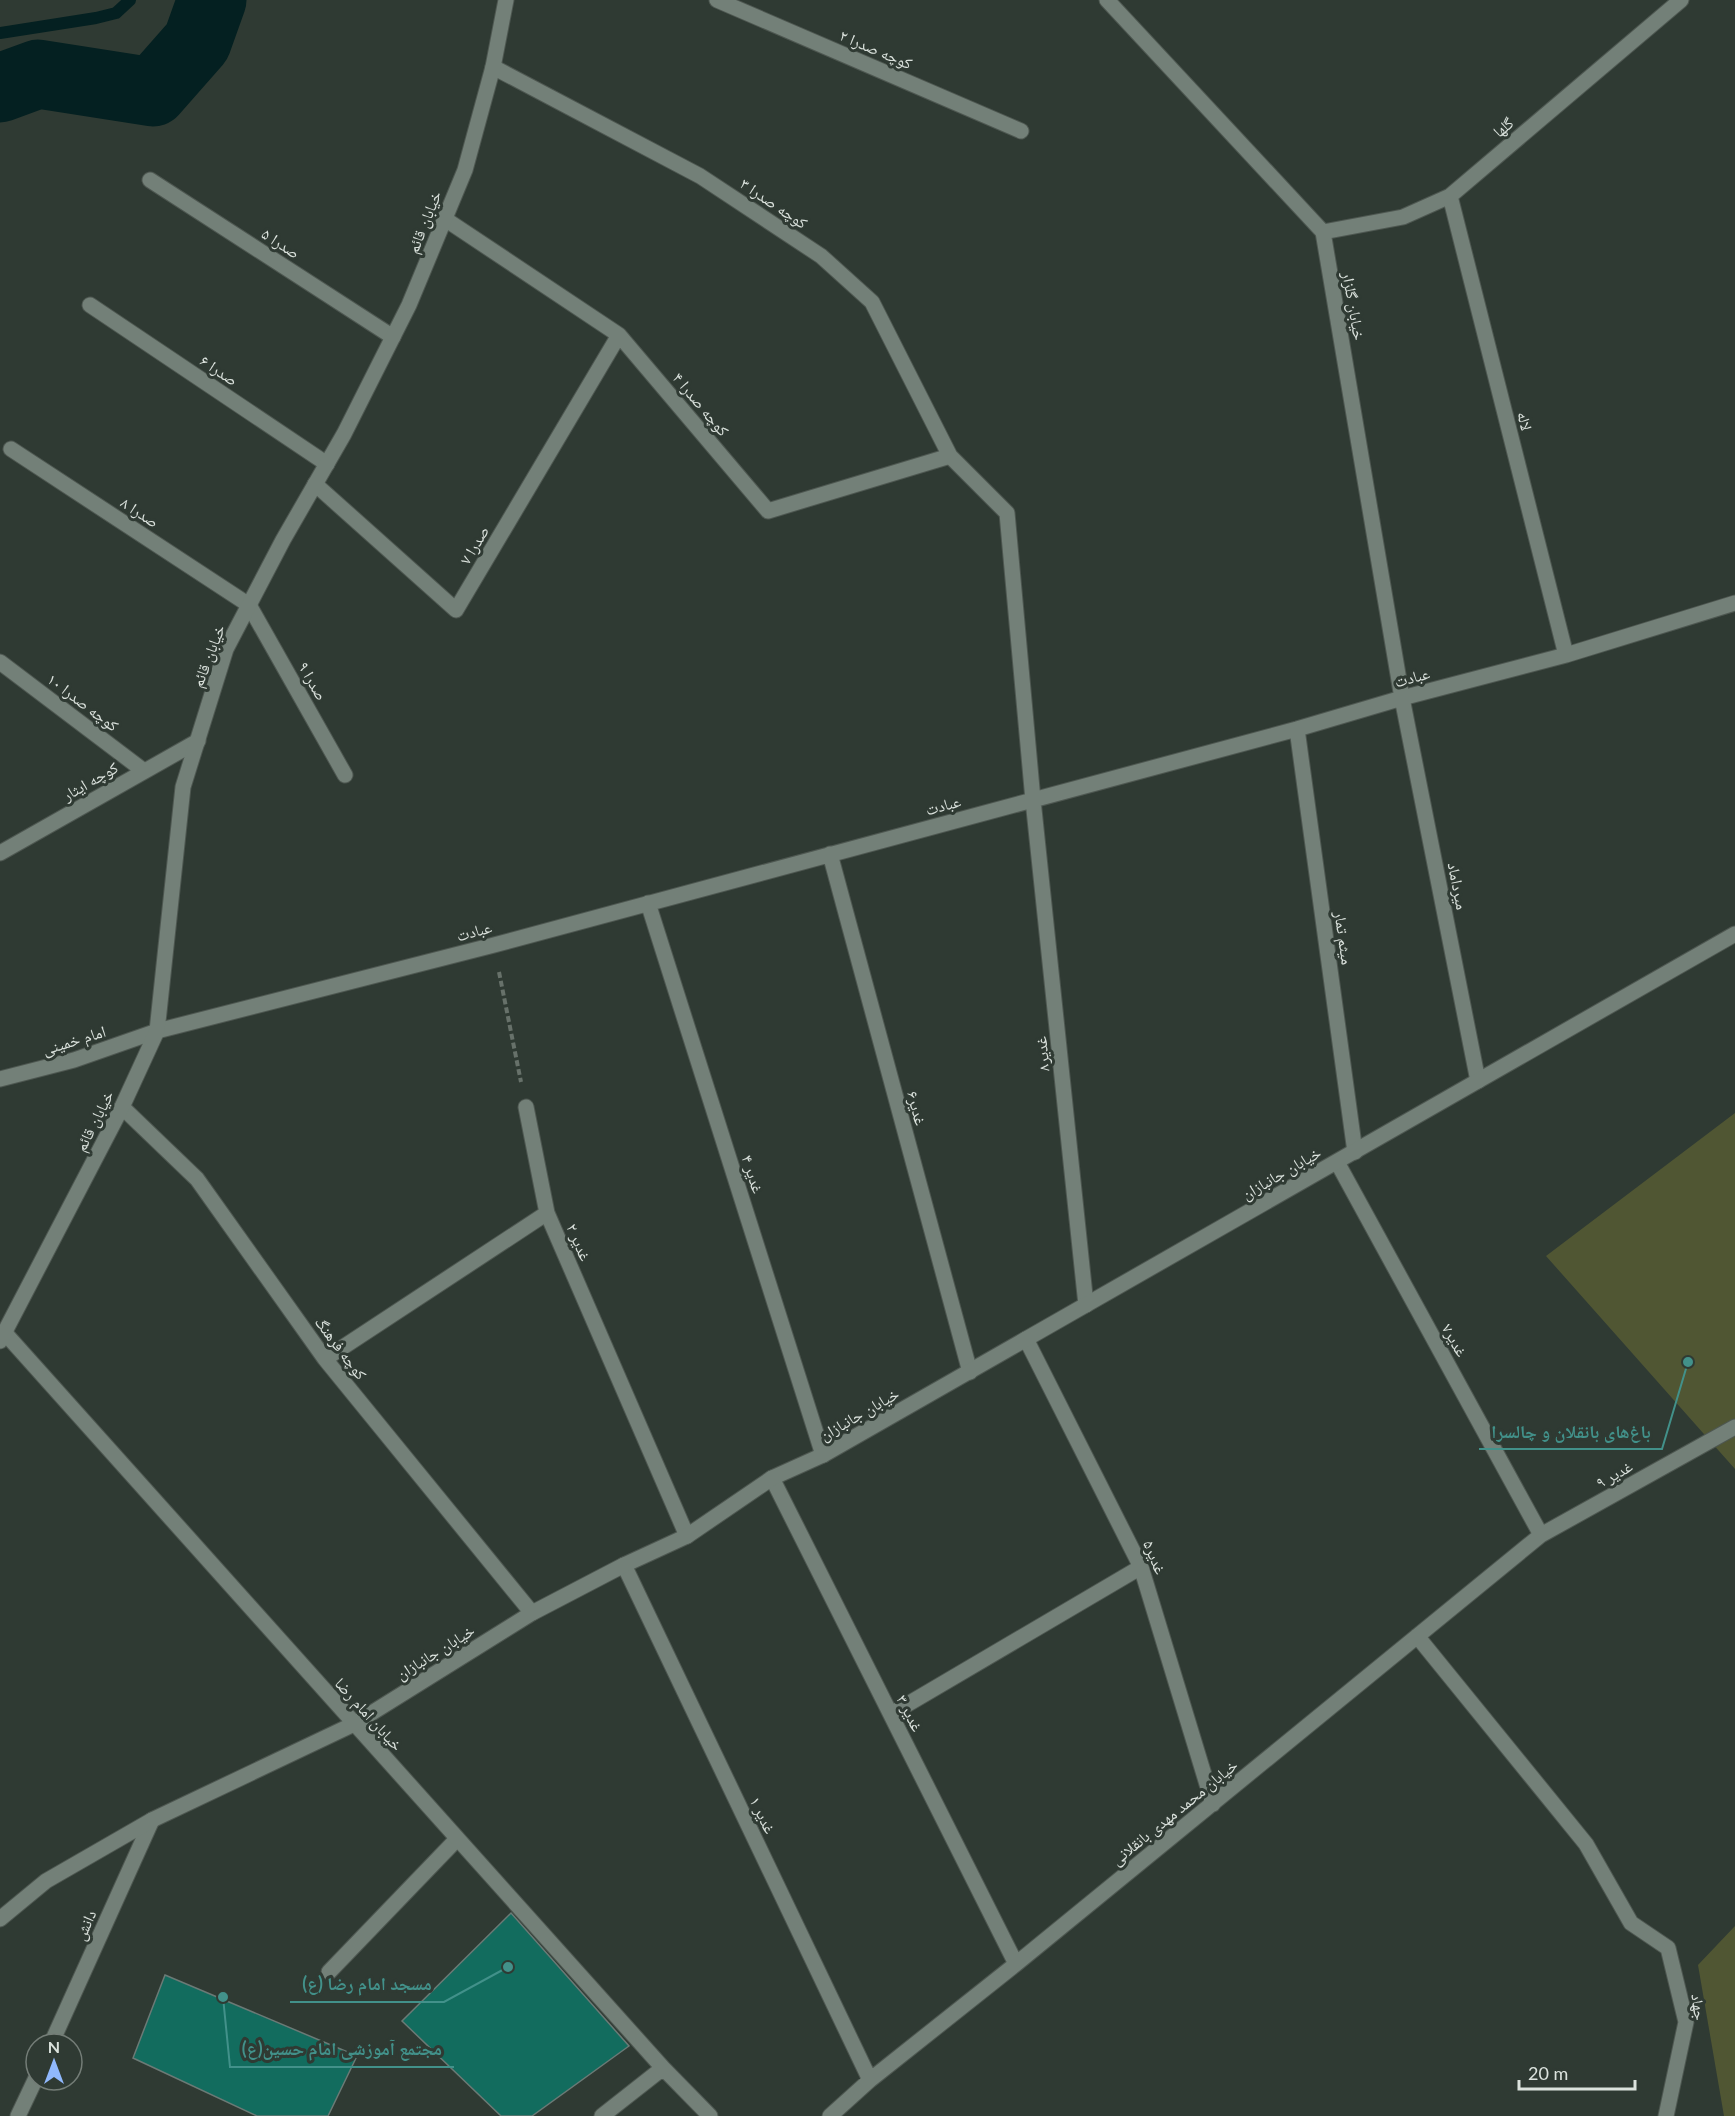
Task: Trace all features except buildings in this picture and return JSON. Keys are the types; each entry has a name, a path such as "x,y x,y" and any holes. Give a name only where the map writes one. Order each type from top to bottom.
{"street":[{"name":"خیابان قائم","path":"2,1336 122,1107 157,1031 183,787 226,649 283,540 327,464 409,305 465,170 493,67 506,0"},
{"name":"کوچه صدرا ۲","path":"717,0 1021,131"},
{"path":"1107,0 1323,232"},
{"name":"گلها","path":"1323,232 1403,218 1450,196 1681,0"},
{"name":"کوچه صدرا ۳","path":"493,67 700,176 821,256 872,302 950,456 1007,513 1034,800"},
{"name":"صدرا ۵","path":"150,180 393,338"},
{"name":"لاله","path":"1450,196 1566,655"},
{"name":"کوچه صدرا ۴","path":"445,219 619,335 768,511 950,456"},
{"name":"خیابان گلزار","path":"1323,232 1402,698"},
{"name":"صدرا ۶","path":"90,305 327,464"},
{"name":"صدرا ۷","path":"315,484 456,610 619,335"},
{"name":"صدرا ۸","path":"11,449 249,605"},
{"name":"عبادت","path":"157,1031 494,945 1297,729 1402,698 1566,655 1735,603"},
{"name":"صدرا ۹","path":"249,605 345,775"},
{"name":"کوچه صدرا ۱۰","path":"0,662 144,771"},
{"name":"میرداماد","path":"1402,698 1478,1082"},
{"name":"میثم تمار","path":"1297,729 1355,1152"},
{"name":"کوچه ایثار","path":"0,853 198,741"},
{"name":"غدیر۸","path":"1034,800 1086,1305"},
{"name":"غدیر۶","path":"830,854 969,1372"},
{"name":"غدیر ۴","path":"648,903 823,1455"},
{"name":"خیابان جانبازان","path":"0,1919 46,1881 152,1820 354,1724 532,1613 687,1536 772,1478 823,1455 1735,934"},
{"name":"امام خمینی","path":"0,1079 74,1060 157,1031"},
{"name":"کوچه فرهنگ","path":"122,1107 197,1179 325,1359 532,1613"},
{"name":"غدیر ۲","path":"526,1107 547,1213 687,1536"},
{"name":"غدیر۷","path":"1337,1162 1541,1535"},
{"path":"325,1359 547,1213"},
{"name":"خیابان امام رضا","path":"2,1336 663,2068 710,2116"},
{"name":"غدیر۵","path":"1026,1339 1141,1567 1213,1804"},
{"name":"غدیر ۹","path":"1541,1535 1735,1428"},
{"name":"غدیر ۳","path":"772,1478 1016,1964"},
{"name":"خیابان محمد مهدی بانقلانی","path":"830,2116 870,2080 1213,1804 1541,1535"},
{"name":"غدیر ۱","path":"624,1566 870,2080"},
{"path":"891,1714 1141,1567"},
{"name":"جهاد","path":"1417,1636 1586,1844 1631,1923 1668,1948 1686,2022 1666,2116"},
{"name":"دانش","path":"56,2032 152,1820"},
{"path":"329,1972 457,1839"},
{"path":"602,2116 663,2068"},
{"path":"18,2116 29,2092"}],"path":[{"path":"494,945 526,1107"}],"green space":[{"path":"1735,1113 1735,1469 1546,1256"},
{"path":"1735,1926 1735,2116 1724,2116 1698,1965"}],"waterway":[{"path":"0,33 116,13 130,0"},
{"path":"0,88 38,74 153,92 197,42 212,0"}],"place":[{"name":"باغ‌های بانقلان و چالسرا","path":"1688,1362"},
{"name":"مسجد امام رضا (ع)","path":"508,1967"},
{"name":"مجتمع آموزشی امام حسین(ع)","path":"223,1997"}]}
